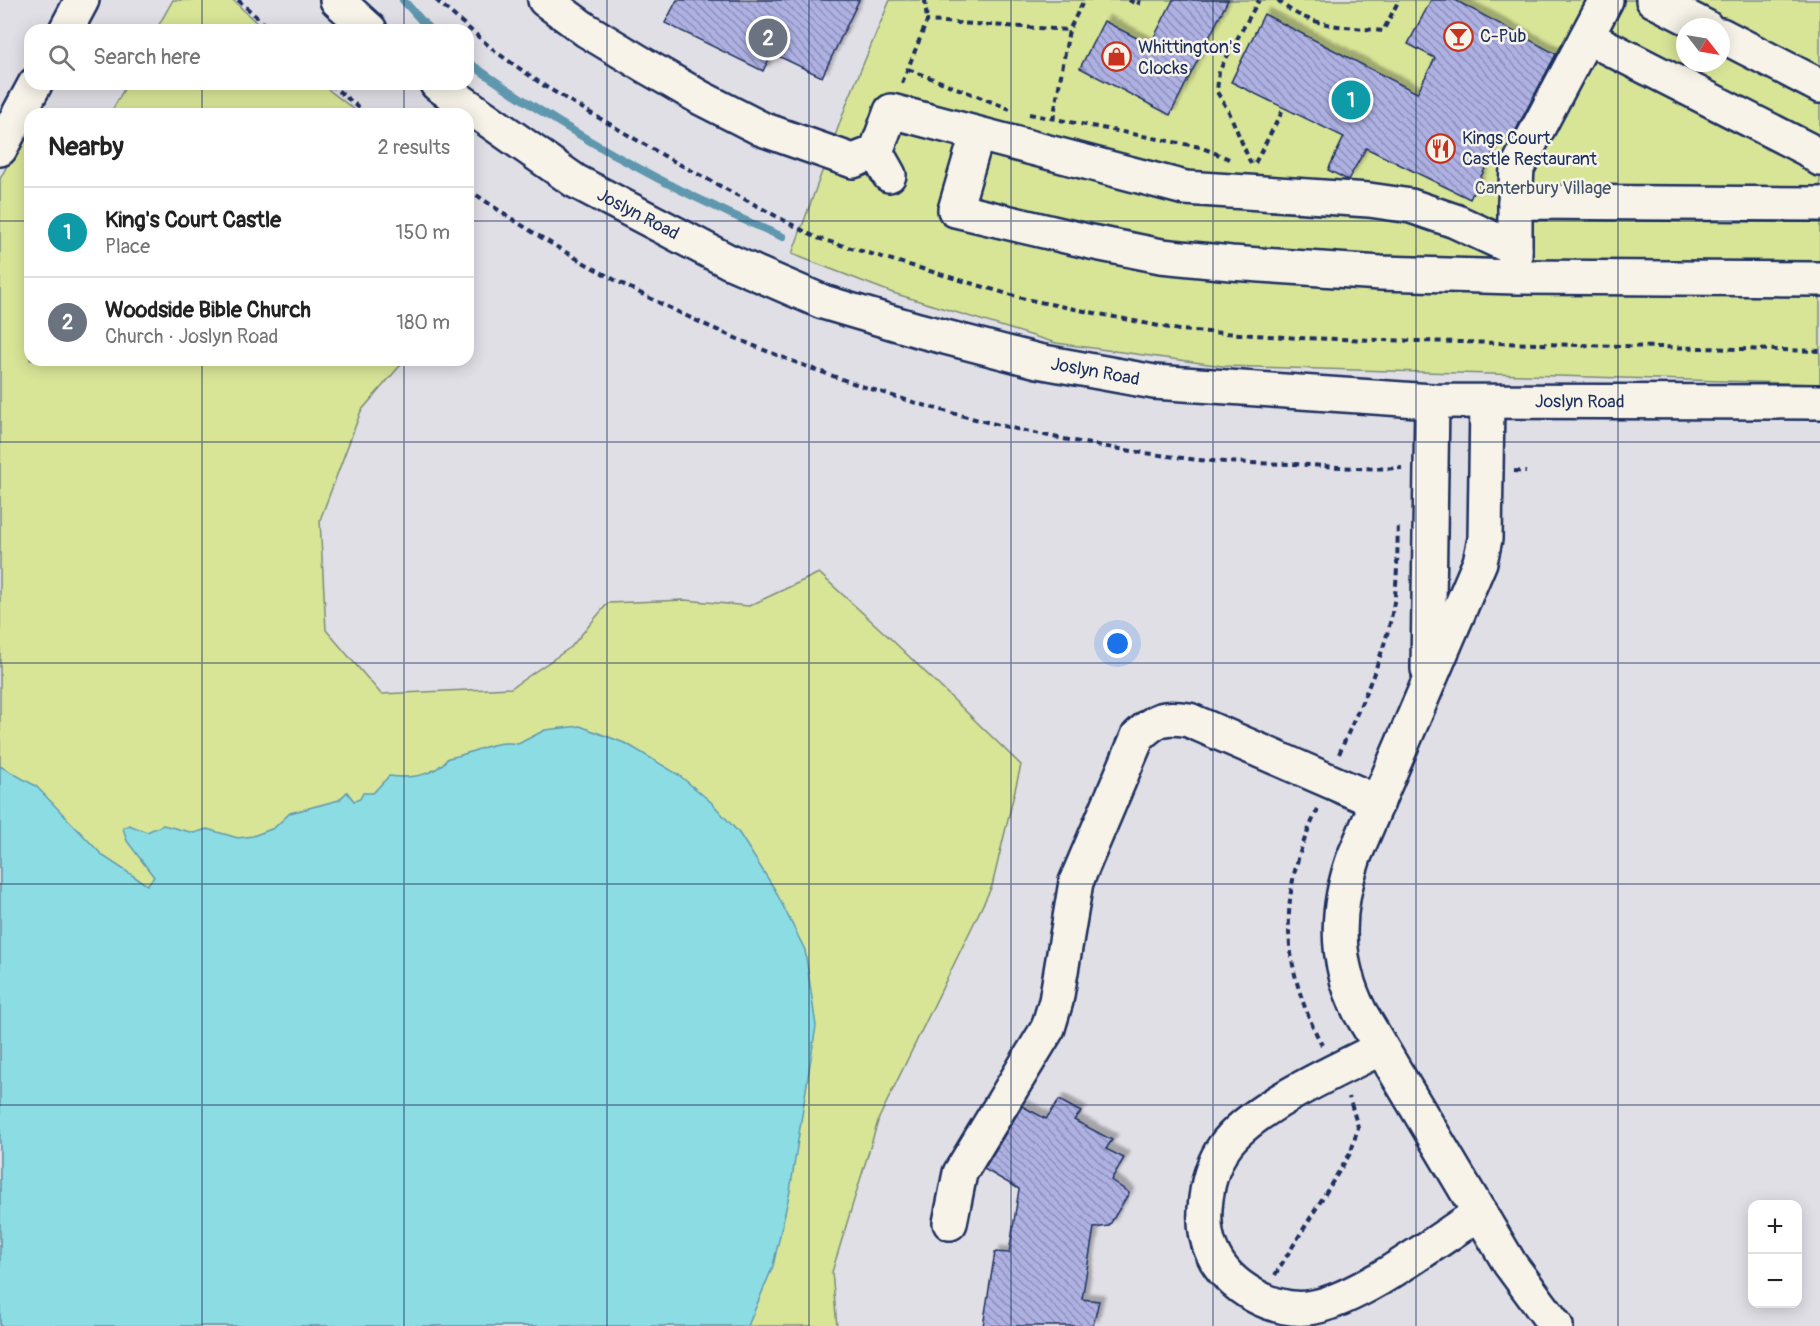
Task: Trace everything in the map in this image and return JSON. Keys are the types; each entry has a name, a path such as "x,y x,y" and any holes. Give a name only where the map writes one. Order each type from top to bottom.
{"street":[{"path":"69,24 82,0"},
{"path":"337,0 363,24"},
{"path":"545,0 586,30 701,98 762,129 853,161 883,164 891,111 1185,188 1369,200 1411,206 1455,221 1515,263"},
{"path":"1515,263 1517,168 1606,0"},
{"path":"1653,0 1688,18"},
{"path":"1587,37 1807,149 1820,159"},
{"path":"1730,40 1820,86"},
{"path":"0,149 32,90"},
{"name":"Joslyn Road","path":"446,90 471,108"},
{"name":"Joslyn Road","path":"474,110 575,181 728,261 823,302 918,330 1038,361 1154,382 1432,401 1820,402"},
{"path":"976,135 955,210 1161,256 1381,273 1515,263 1820,279"},
{"path":"1515,202 1820,204"},
{"path":"1428,682 1415,468 1432,401"},
{"path":"1487,402 1483,551 1476,573 1347,876 1339,921 1341,951 1347,982 1360,1012 1519,1278 1556,1326"},
{"path":"950,1223 960,1173 1048,1028 1056,1001 1076,882 1138,736 1154,722 1171,717 1190,720 1377,802"},
{"path":"1381,1048 1264,1112 1239,1130 1224,1147 1212,1169 1205,1200 1211,1252 1224,1272 1243,1288 1262,1299 1286,1307 1311,1308 1339,1300 1480,1213"}],"path":[{"path":"238,0 264,24"},
{"path":"891,111 927,21 926,0"},
{"path":"1047,153 1069,30 1084,0"},
{"path":"1129,0 1138,5 1140,0"},
{"path":"1253,167 1229,112 1217,92 1220,71 1258,0"},
{"path":"1278,0 1290,12 1311,22 1383,31 1399,0"},
{"path":"927,21 1069,30"},
{"path":"908,69 1016,111"},
{"path":"337,90 360,108"},
{"path":"1253,167 1284,108"},
{"path":"1025,113 1200,147 1253,167 1264,166"},
{"path":"474,193 580,261 674,309 778,355 878,391 1051,436 1184,458 1415,468"},
{"path":"1399,480 1415,468"},
{"path":"1486,469 1526,472"},
{"path":"1336,763 1385,643 1391,620 1396,583 1398,514"},
{"path":"1322,800 1300,850 1293,879 1288,922 1294,979 1306,1013 1326,1052"},
{"path":"1271,1283 1351,1152 1358,1127 1354,1108 1347,1093"}],"green space":[{"path":"173,0 233,0 258,24 159,24"},
{"name":"Canterbury Village","path":"890,0 1820,0 1820,384 1223,366 1056,343 893,293 792,254 847,103"},
{"path":"124,90 329,90 352,108 113,108"},
{"path":"24,134 24,366 400,366 361,411 320,520 326,630 381,694 511,688 571,647 608,603 685,600 749,606 819,573 1021,765 992,886 879,1118 832,1272 837,1326 0,1326 0,179"}],"water":[{"path":"580,726 627,744 679,775 711,802 739,833 774,888 805,950 816,1026 790,1191 773,1266 748,1326 0,1326 0,766 36,786 103,856 147,885 154,877 127,841 123,828 129,825 147,832 163,825 194,833 207,829 238,838 253,836 274,828 290,813 339,800 347,792 354,801 360,799 363,793 373,793 389,776 422,775 436,769 448,758 491,745 518,744 545,730"}],"building":[{"path":"677,0 859,0 822,77 772,53 763,71 665,23"},
{"path":"1173,0 1228,0 1170,115 1080,68 1104,21 1150,45"},
{"path":"1431,0 1455,0 1556,54 1510,141 1501,136 1470,199 1366,148 1348,180 1328,170 1344,137 1231,82 1264,14 1417,93 1435,58 1408,44"},
{"path":"1059,1100 1081,1112 1074,1120 1112,1140 1106,1149 1124,1158 1111,1180 1129,1193 1109,1226 1094,1228 1082,1299 1099,1301 1093,1326 983,1326 995,1252 1009,1253 1019,1189 984,1169 1022,1106 1046,1119"}],"waterway":[{"path":"403,0 425,24"},
{"path":"474,66 544,113 660,180 783,237"}],"place":[{"name":"C-Pub","path":"1459,36"},
{"name":"Woodside Bible Church","path":"768,38"},
{"name":"Whittington's Clocks","path":"1117,57"},
{"name":"King's Court Castle","path":"1351,100"},
{"name":"Kings Court Castle Restaurant","path":"1441,148"}]}
